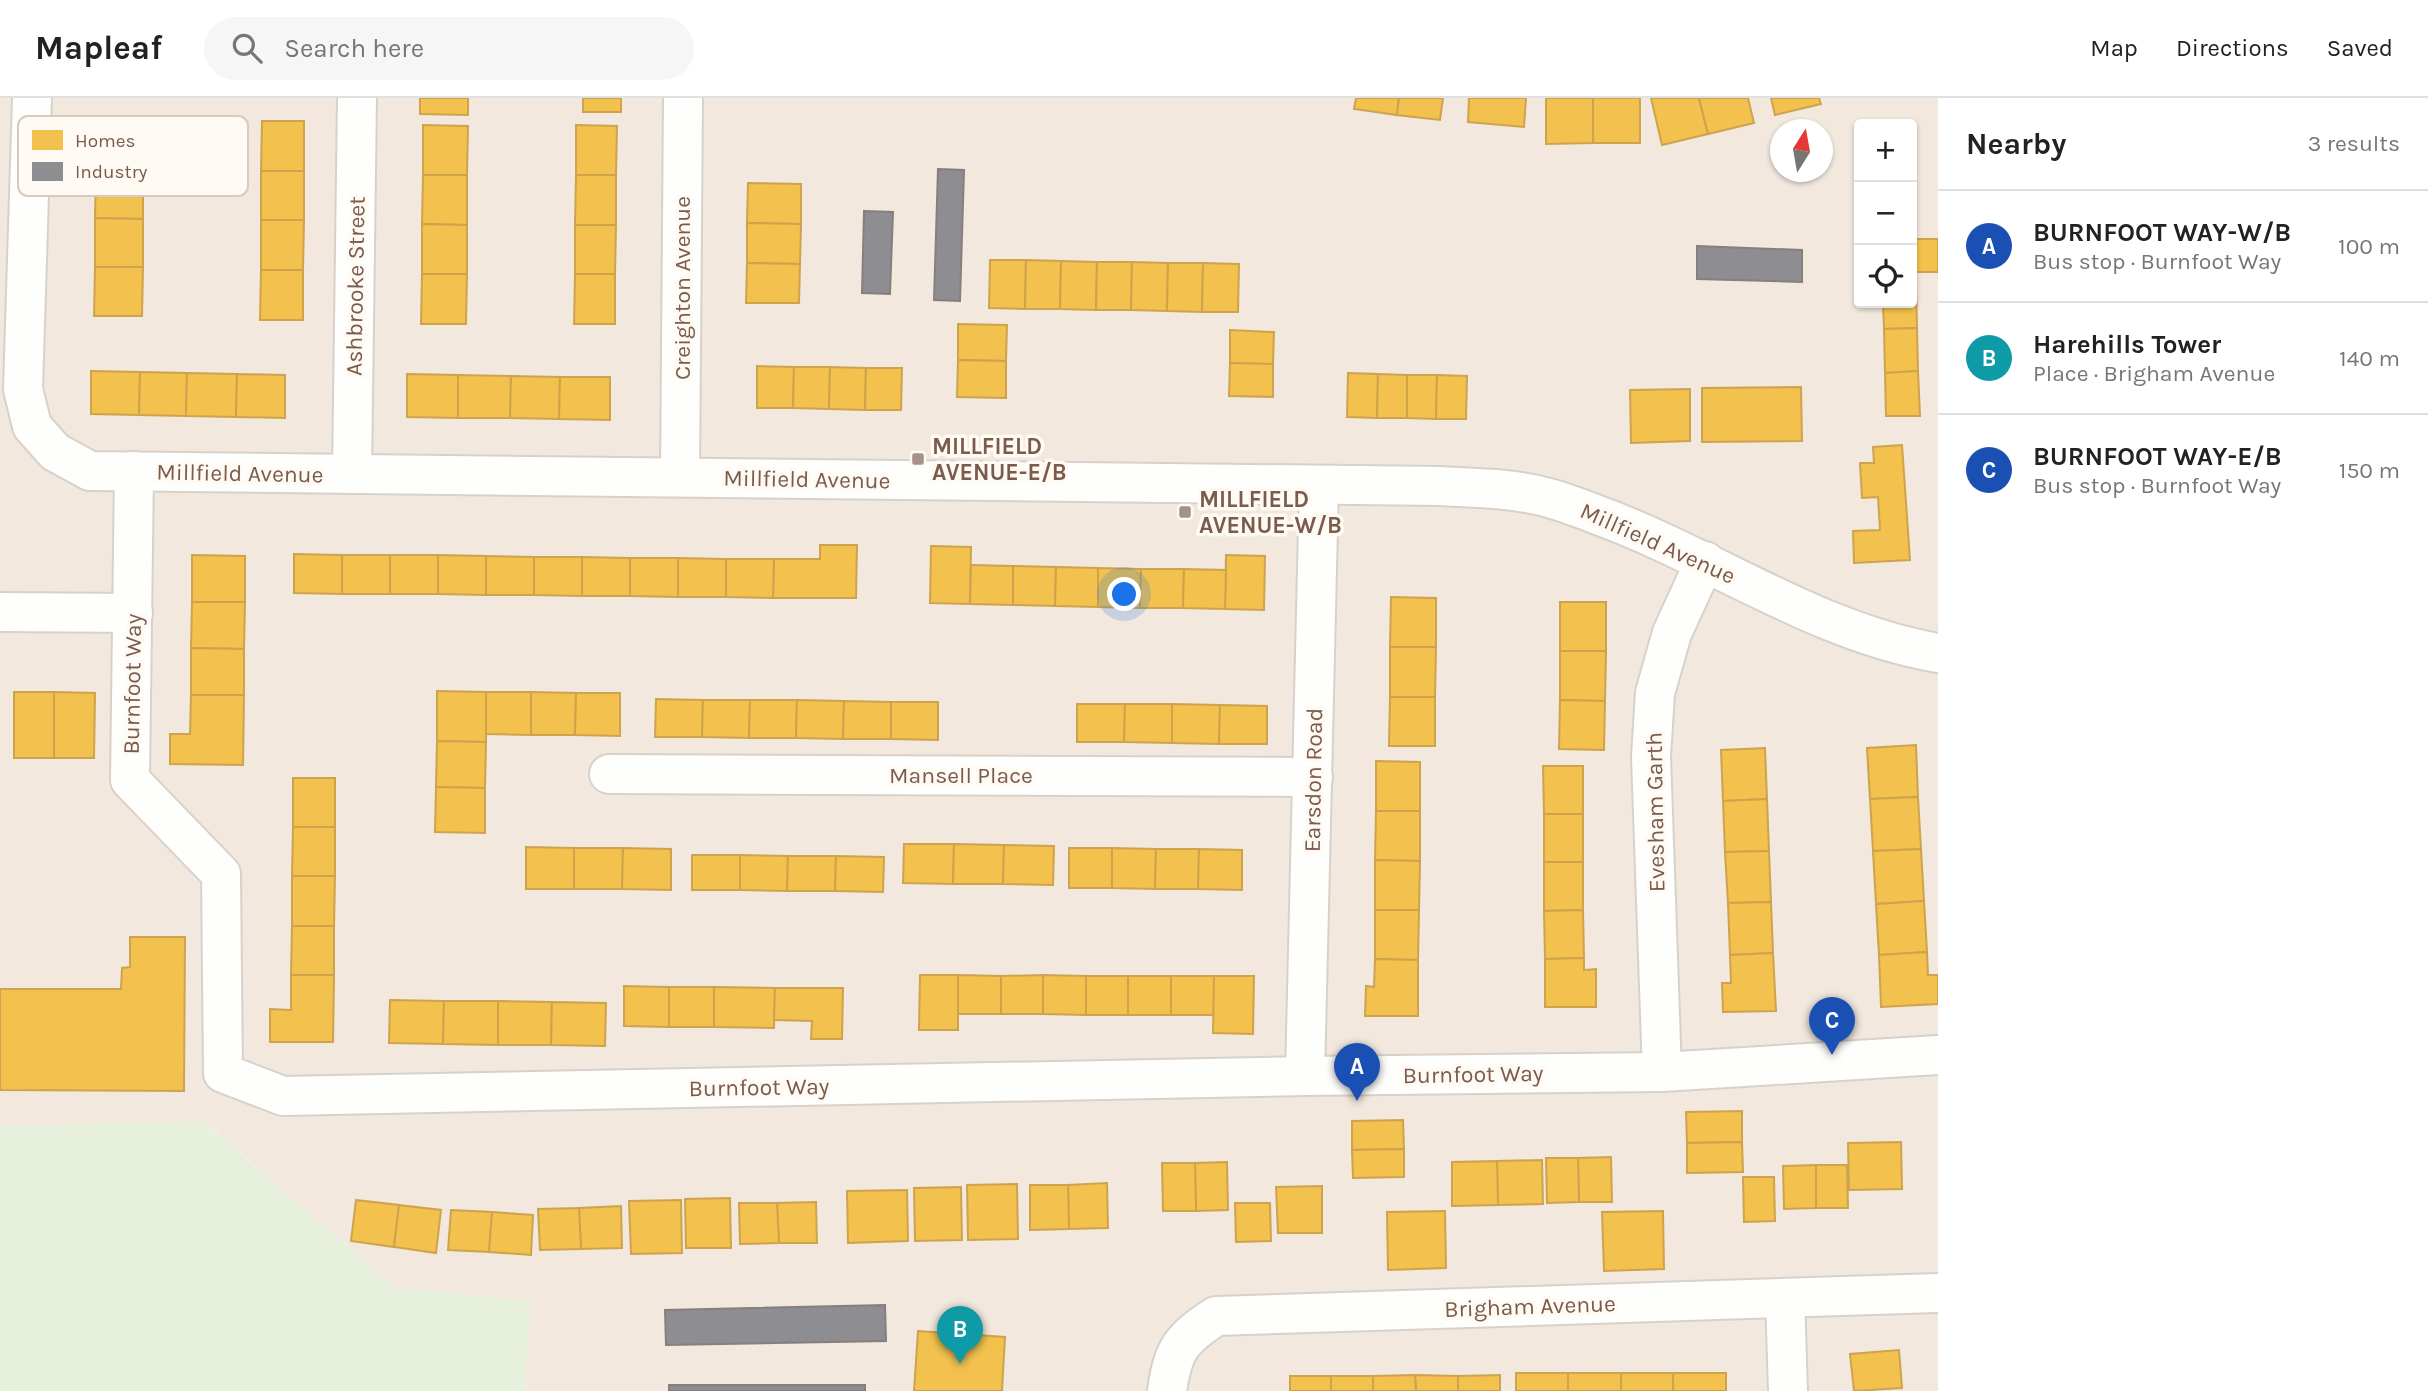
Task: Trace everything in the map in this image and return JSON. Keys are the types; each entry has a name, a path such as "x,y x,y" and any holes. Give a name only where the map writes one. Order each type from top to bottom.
{"street":[{"name":"Millfield Avenue","path":"31,116 32,98"},
{"name":"Ashbrooke Street","path":"352,474 357,98"},
{"name":"Creighton Avenue","path":"680,477 683,98"},
{"name":"Millfield Avenue","path":"29,196 23,388 32,426 55,452 90,471 1452,486 1510,490 1547,497 1643,531 1806,612 1902,647 1938,653"},
{"name":"Burnfoot Way","path":"134,471 130,780 221,874 223,1073 283,1096 1305,1076 1662,1072 1938,1055"},
{"name":"Earsdon Road","path":"1305,1076 1319,485"},
{"name":"Evesham Garth","path":"1662,1072 1651,757 1655,693 1672,633 1705,561"},
{"path":"0,612 133,613"},
{"name":"Mansell Place","path":"609,774 1313,777"},
{"name":"Brigham Avenue","path":"1167,1391 1171,1363 1189,1334 1216,1316 1938,1293"},
{"path":"1785,1298 1788,1391"}],"shaded area":[{"path":"0,98 1938,98 1938,1391 524,1391 531,1301 394,1287 204,1121 0,1126"}],"green space":[{"path":"203,1121 394,1287 531,1301 524,1391 0,1391 0,1126"}],"building: Homes":[{"path":"420,98 468,98 468,115 420,114"},
{"path":"583,98 621,98 621,112 583,112"},
{"path":"1356,98 1399,98 1397,115 1354,109"},
{"path":"1399,98 1443,98 1440,120 1397,115"},
{"path":"1469,98 1526,98 1524,127 1468,122"},
{"path":"1546,98 1593,98 1593,143 1546,144"},
{"path":"1593,98 1640,98 1640,143 1593,143"},
{"path":"1651,98 1699,98 1708,134 1662,145"},
{"path":"1699,98 1748,98 1754,123 1708,134"},
{"path":"1771,98 1819,98 1821,104 1775,115"},
{"path":"262,121 304,121 304,171 261,171"},
{"path":"423,125 468,126 467,175 423,175"},
{"path":"576,125 617,126 616,175 576,175"},
{"path":"261,171 304,171 304,220 261,220"},
{"path":"423,175 467,175 467,225 422,224"},
{"path":"576,175 616,175 616,225 575,225"},
{"path":"748,183 801,184 801,224 747,223"},
{"path":"95,196 143,196 143,219 95,218"},
{"path":"95,218 143,219 143,267 95,267"},
{"path":"261,220 304,220 303,270 261,270"},
{"path":"747,223 801,224 800,264 747,263"},
{"path":"422,224 467,225 467,274 422,274"},
{"path":"575,225 616,225 615,274 575,274"},
{"path":"1917,239 1938,239 1938,272 1917,272"},
{"path":"990,260 1026,260 1025,309 989,308"},
{"path":"1026,260 1061,261 1060,309 1025,309"},
{"path":"1061,261 1097,262 1096,310 1060,309"},
{"path":"1097,262 1132,262 1131,310 1096,310"},
{"path":"1132,262 1168,263 1167,311 1131,310"},
{"path":"747,263 800,264 799,303 746,303"},
{"path":"1168,263 1203,263 1202,312 1167,311"},
{"path":"1203,263 1239,264 1238,312 1202,312"},
{"path":"95,267 143,267 142,316 94,316"},
{"path":"261,270 303,270 303,320 260,320"},
{"path":"422,274 467,274 466,324 421,324"},
{"path":"575,274 615,274 615,324 574,324"},
{"path":"1883,308 1917,308 1917,328 1884,329"},
{"path":"958,324 1007,325 1006,361 958,360"},
{"path":"1917,328 1918,371 1885,373 1884,329"},
{"path":"1230,330 1274,332 1273,364 1230,363"},
{"path":"958,360 1006,361 1006,398 957,397"},
{"path":"1230,363 1273,364 1273,397 1229,396"},
{"path":"757,366 794,367 793,408 757,408"},
{"path":"794,367 830,367 829,409 793,408"},
{"path":"830,367 866,368 865,410 829,409"},
{"path":"866,368 902,368 901,410 865,410"},
{"path":"91,371 140,372 139,415 91,414"},
{"path":"1918,371 1920,416 1886,416 1885,373"},
{"path":"140,372 187,373 186,416 139,415"},
{"path":"187,373 237,374 236,417 186,416"},
{"path":"1348,373 1378,374 1377,418 1347,417"},
{"path":"237,374 285,375 285,418 236,417"},
{"path":"407,374 458,375 458,418 407,417"},
{"path":"1378,374 1407,375 1407,418 1377,418"},
{"path":"458,375 511,376 510,418 458,418"},
{"path":"1407,375 1437,375 1436,419 1407,418"},
{"path":"1437,375 1467,376 1466,419 1436,419"},
{"path":"511,376 560,377 559,419 510,418"},
{"path":"560,377 610,377 610,420 559,419"},
{"path":"1801,387 1802,441 1702,442 1702,388"},
{"path":"1690,389 1690,441 1631,443 1630,390"},
{"path":"1902,445 1910,560 1854,563 1853,531 1880,530 1878,497 1862,498 1860,463 1874,463 1873,447"},
{"path":"820,545 857,545 856,598 773,598 774,559 820,559"},
{"path":"931,546 971,547 970,604 930,603"},
{"path":"294,554 342,555 342,594 294,593"},
{"path":"192,555 245,556 245,602 192,602"},
{"path":"342,555 390,555 390,594 342,594"},
{"path":"390,555 438,555 438,594 390,594"},
{"path":"438,555 486,556 486,595 438,594"},
{"path":"1226,555 1265,556 1264,610 1225,609"},
{"path":"486,556 534,557 534,595 486,595"},
{"path":"534,557 582,557 582,596 534,595"},
{"path":"582,557 630,558 630,596 582,596"},
{"path":"630,558 678,558 678,597 630,596"},
{"path":"678,558 726,559 726,597 678,597"},
{"path":"726,559 774,559 773,598 726,597"},
{"path":"971,565 1013,566 1013,605 970,604"},
{"path":"1013,566 1056,567 1055,606 1013,605"},
{"path":"1056,567 1098,568 1098,607 1055,606"},
{"path":"1098,568 1141,569 1140,608 1098,607"},
{"path":"1141,569 1184,569 1183,608 1140,608"},
{"path":"1184,569 1226,570 1225,609 1183,608"},
{"path":"1391,597 1436,598 1436,647 1390,647"},
{"path":"192,602 245,602 244,649 191,648"},
{"path":"1560,602 1606,602 1606,651 1560,651"},
{"path":"1390,647 1436,647 1435,697 1390,697"},
{"path":"191,648 244,649 244,695 191,695"},
{"path":"1560,651 1606,651 1605,701 1560,700"},
{"path":"437,691 486,692 486,742 437,741"},
{"path":"14,692 54,692 54,758 14,758"},
{"path":"54,692 95,693 94,758 54,758"},
{"path":"486,692 531,692 531,735 486,734"},
{"path":"531,692 576,693 575,735 531,735"},
{"path":"576,693 620,693 620,736 575,735"},
{"path":"191,695 244,695 243,765 170,764 170,734 190,734"},
{"path":"1390,697 1435,697 1435,746 1389,746"},
{"path":"656,699 703,700 702,737 655,737"},
{"path":"703,700 750,700 749,738 702,737"},
{"path":"750,700 797,700 796,738 749,738"},
{"path":"797,700 844,701 843,739 796,738"},
{"path":"1560,700 1605,701 1604,750 1559,749"},
{"path":"844,701 891,702 891,739 843,739"},
{"path":"891,702 938,702 938,740 891,739"},
{"path":"1077,704 1125,704 1124,742 1077,742"},
{"path":"1125,704 1172,704 1172,743 1124,742"},
{"path":"1172,704 1220,705 1219,744 1172,743"},
{"path":"1220,705 1267,706 1267,744 1219,744"},
{"path":"437,741 486,742 485,788 436,787"},
{"path":"1916,745 1918,797 1870,799 1867,748"},
{"path":"1765,748 1767,799 1723,801 1721,750"},
{"path":"1376,761 1420,762 1420,811 1376,811"},
{"path":"1543,766 1583,766 1583,814 1544,814"},
{"path":"293,778 335,778 335,827 293,827"},
{"path":"436,787 485,788 485,833 435,832"},
{"path":"1918,797 1921,849 1873,851 1870,799"},
{"path":"1767,799 1769,851 1725,852 1723,801"},
{"path":"1376,811 1420,811 1420,861 1375,860"},
{"path":"1544,814 1583,814 1583,862 1544,862"},
{"path":"293,827 335,827 335,876 292,876"},
{"path":"904,844 954,844 953,884 903,883"},
{"path":"954,844 1004,845 1003,884 953,884"},
{"path":"1004,845 1054,846 1053,885 1003,884"},
{"path":"526,847 574,848 574,889 526,889"},
{"path":"574,848 623,848 622,889 574,889"},
{"path":"623,848 671,849 671,890 622,889"},
{"path":"1069,848 1112,848 1112,888 1069,888"},
{"path":"1112,848 1156,849 1155,889 1112,888"},
{"path":"1156,849 1199,849 1198,889 1155,889"},
{"path":"1199,849 1242,850 1242,890 1198,889"},
{"path":"1921,849 1924,901 1876,904 1873,851"},
{"path":"1769,851 1771,902 1728,903 1725,852"},
{"path":"692,855 740,855 740,890 692,890"},
{"path":"740,855 788,856 787,891 740,890"},
{"path":"788,856 836,856 835,891 787,891"},
{"path":"836,856 884,857 883,892 835,891"},
{"path":"1375,860 1420,861 1419,910 1375,910"},
{"path":"1544,862 1583,862 1583,910 1544,911"},
{"path":"292,876 335,876 334,926 292,926"},
{"path":"1924,901 1927,952 1879,955 1876,904"},
{"path":"1771,902 1773,953 1730,955 1728,903"},
{"path":"1375,910 1419,910 1418,960 1375,959"},
{"path":"1583,910 1584,958 1545,959 1544,911"},
{"path":"292,926 334,926 334,975 291,975"},
{"path":"130,937 185,937 184,1091 0,1090 0,989 121,989 122,968 130,967"},
{"path":"1927,952 1928,975 1938,975 1938,1004 1881,1007 1879,955"},
{"path":"1773,953 1776,1011 1723,1012 1722,983 1731,983 1730,955"},
{"path":"1584,958 1584,970 1596,969 1596,1007 1545,1007 1545,959"},
{"path":"1375,959 1418,960 1418,1016 1365,1016 1366,986 1374,987"},
{"path":"291,975 334,975 333,1042 270,1042 270,1009 291,1010"},
{"path":"920,975 958,975 958,1030 919,1030"},
{"path":"958,975 1001,976 1001,1014 958,1014"},
{"path":"1043,975 1086,976 1086,1015 1043,1014"},
{"path":"1043,975 1043,1014 1001,1014 1001,976"},
{"path":"1086,976 1128,976 1128,1015 1086,1015"},
{"path":"1128,976 1171,976 1171,1015 1128,1015"},
{"path":"1171,976 1214,976 1214,1015 1171,1015"},
{"path":"1214,976 1254,976 1253,1034 1213,1033"},
{"path":"624,986 669,987 669,1027 624,1026"},
{"path":"669,987 714,987 714,1027 669,1027"},
{"path":"714,987 775,988 774,1028 714,1027"},
{"path":"775,988 843,988 842,1039 811,1039 812,1021 774,1020"},
{"path":"390,1000 444,1001 443,1044 389,1043"},
{"path":"444,1001 498,1001 498,1045 443,1044"},
{"path":"498,1001 552,1002 551,1045 498,1045"},
{"path":"552,1002 606,1003 605,1046 551,1045"},
{"path":"1742,1111 1742,1142 1687,1143 1686,1112"},
{"path":"1403,1120 1404,1149 1352,1150 1352,1121"},
{"path":"1742,1142 1743,1172 1687,1173 1687,1143"},
{"path":"1901,1142 1902,1189 1849,1190 1848,1143"},
{"path":"1404,1149 1404,1177 1353,1178 1352,1150"},
{"path":"1611,1157 1612,1202 1579,1202 1578,1158"},
{"path":"1546,1158 1578,1158 1579,1202 1547,1203"},
{"path":"1542,1160 1543,1204 1498,1205 1497,1161"},
{"path":"1497,1161 1498,1205 1452,1206 1452,1162"},
{"path":"1227,1162 1228,1210 1196,1211 1195,1163"},
{"path":"1162,1163 1195,1163 1196,1211 1163,1211"},
{"path":"1816,1165 1816,1208 1784,1209 1783,1166"},
{"path":"1816,1165 1847,1165 1848,1208 1816,1208"},
{"path":"1743,1177 1774,1177 1775,1221 1744,1222"},
{"path":"1107,1183 1108,1228 1069,1229 1068,1185"},
{"path":"1017,1184 1018,1239 968,1240 967,1185"},
{"path":"1030,1185 1068,1185 1069,1229 1030,1230"},
{"path":"1322,1186 1322,1233 1278,1233 1276,1187"},
{"path":"961,1187 962,1240 915,1241 914,1188"},
{"path":"907,1190 908,1241 848,1243 847,1191"},
{"path":"730,1198 731,1248 686,1248 685,1199"},
{"path":"356,1200 399,1205 394,1247 351,1241"},
{"path":"681,1200 682,1253 631,1254 629,1201"},
{"path":"816,1202 817,1243 779,1243 777,1203"},
{"path":"739,1203 777,1203 779,1243 740,1244"},
{"path":"1235,1203 1270,1203 1271,1241 1236,1242"},
{"path":"399,1205 441,1210 436,1253 394,1247"},
{"path":"621,1206 622,1248 581,1249 579,1208"},
{"path":"579,1208 581,1249 540,1250 538,1209"},
{"path":"451,1210 492,1212 489,1252 448,1250"},
{"path":"1445,1211 1446,1268 1388,1270 1387,1212"},
{"path":"1663,1211 1664,1269 1604,1271 1602,1212"},
{"path":"492,1212 533,1215 531,1255 489,1252"},
{"path":"918,1331 1005,1337 1002,1391 914,1391"},
{"path":"1899,1350 1902,1388 1854,1391 1850,1354"},
{"path":"1516,1373 1568,1373 1568,1391 1516,1391"},
{"path":"1568,1373 1621,1373 1621,1391 1568,1391"},
{"path":"1621,1373 1673,1373 1673,1391 1621,1391"},
{"path":"1673,1373 1726,1373 1726,1391 1673,1391"},
{"path":"1415,1375 1458,1376 1458,1391 1416,1391"},
{"path":"1415,1375 1416,1391 1373,1391 1373,1376"},
{"path":"1500,1375 1500,1391 1458,1391 1458,1376"},
{"path":"1290,1376 1331,1376 1331,1391 1290,1391"},
{"path":"1331,1376 1373,1376 1373,1391 1331,1391"}],"building: Industry":[{"path":"938,169 964,170 960,301 934,300"},
{"path":"864,211 893,212 890,294 862,293"},
{"path":"1697,246 1802,250 1802,282 1697,279"},
{"path":"885,1305 886,1341 666,1345 665,1310"},
{"path":"669,1385 865,1385 865,1391 669,1391"}],"place":[{"name":"MILLFIELD AVENUE-E/B","path":"918,459"},
{"name":"MILLFIELD AVENUE-W/B","path":"1185,512"},
{"name":"BURNFOOT WAY-E/B","path":"1832,1055"},
{"name":"BURNFOOT WAY-W/B","path":"1357,1101"},
{"name":"Harehills Tower","path":"960,1364"}]}
